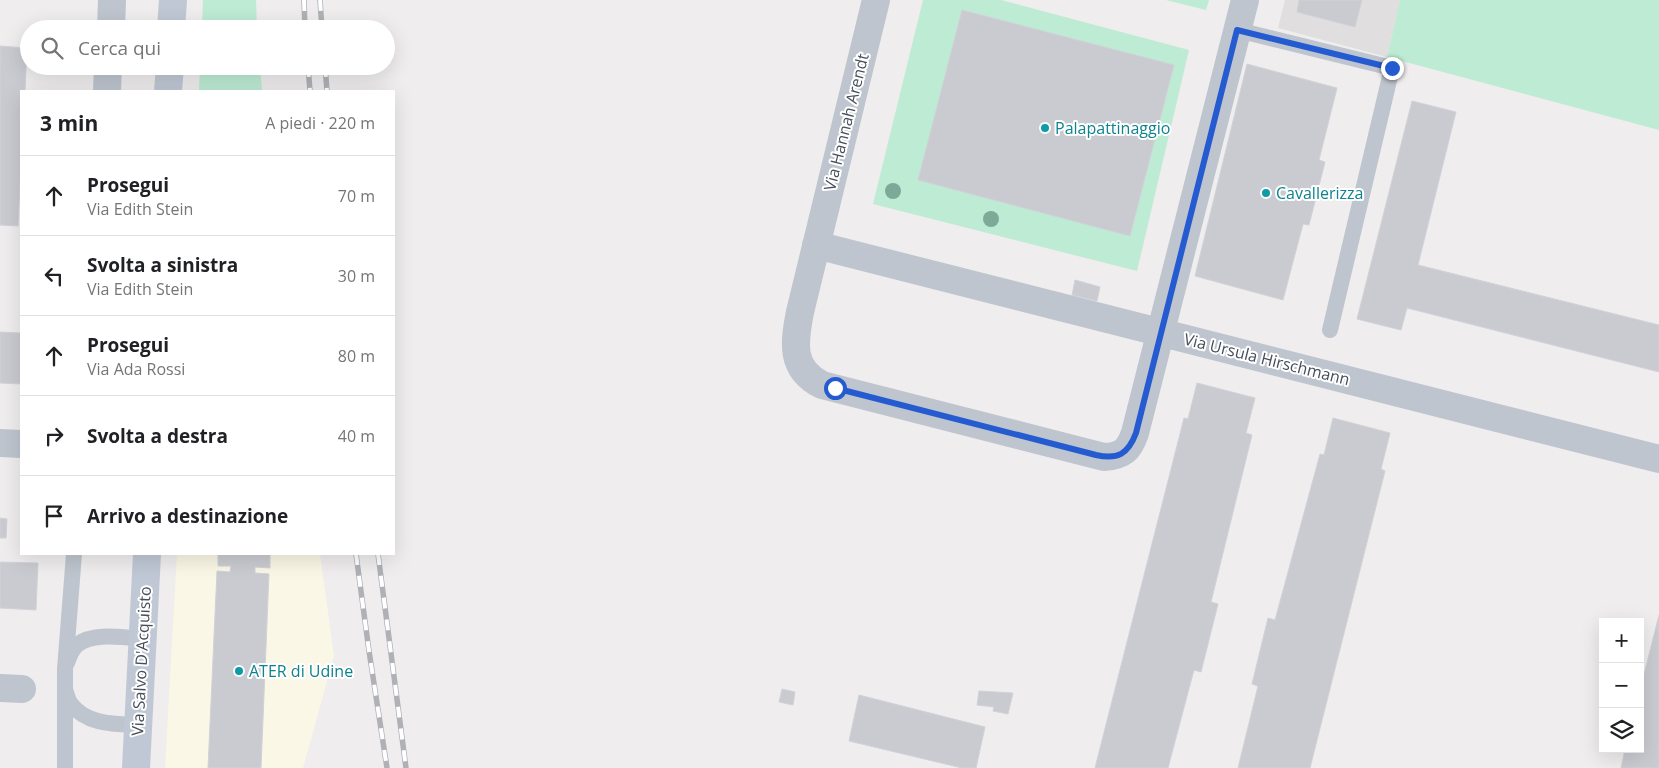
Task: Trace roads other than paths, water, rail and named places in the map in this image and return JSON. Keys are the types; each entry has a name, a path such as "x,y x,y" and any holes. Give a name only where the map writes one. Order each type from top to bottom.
{"street":[{"path":"111,20 112,0"},
{"path":"172,20 173,0"},
{"name":"Via Hannah Arendt","path":"876,0 795,337 799,363 815,382 822,385 1104,457 1116,457 1127,450 1132,443 1245,0"},
{"path":"107,90 108,75"},
{"path":"168,90 169,75"},
{"name":"Via Ursula Hirschmann","path":"816,245 1659,458"},
{"path":"0,443 20,444"},
{"name":"Via Salvo D'Acquisto","path":"136,768 147,555"}],"lane":[{"path":"1237,30 1392,68 1330,330"},
{"path":"65,768 65,668 74,555"},
{"path":"65,668 76,646 88,640 108,636 143,638"},
{"path":"65,690 72,705 88,717 103,723 138,725"}],"railway":[{"path":"304,0 305,20"},
{"path":"320,0 321,20"},
{"path":"309,75 310,90"},
{"path":"326,75 327,90"},
{"path":"356,555 387,768"},
{"path":"378,555 406,768"}],"place":[{"name":"Palapattinaggio","path":"1045,128"},
{"name":"Cavallerizza","path":"1266,193"},
{"name":"ATER di Udine","path":"239,671"}]}
